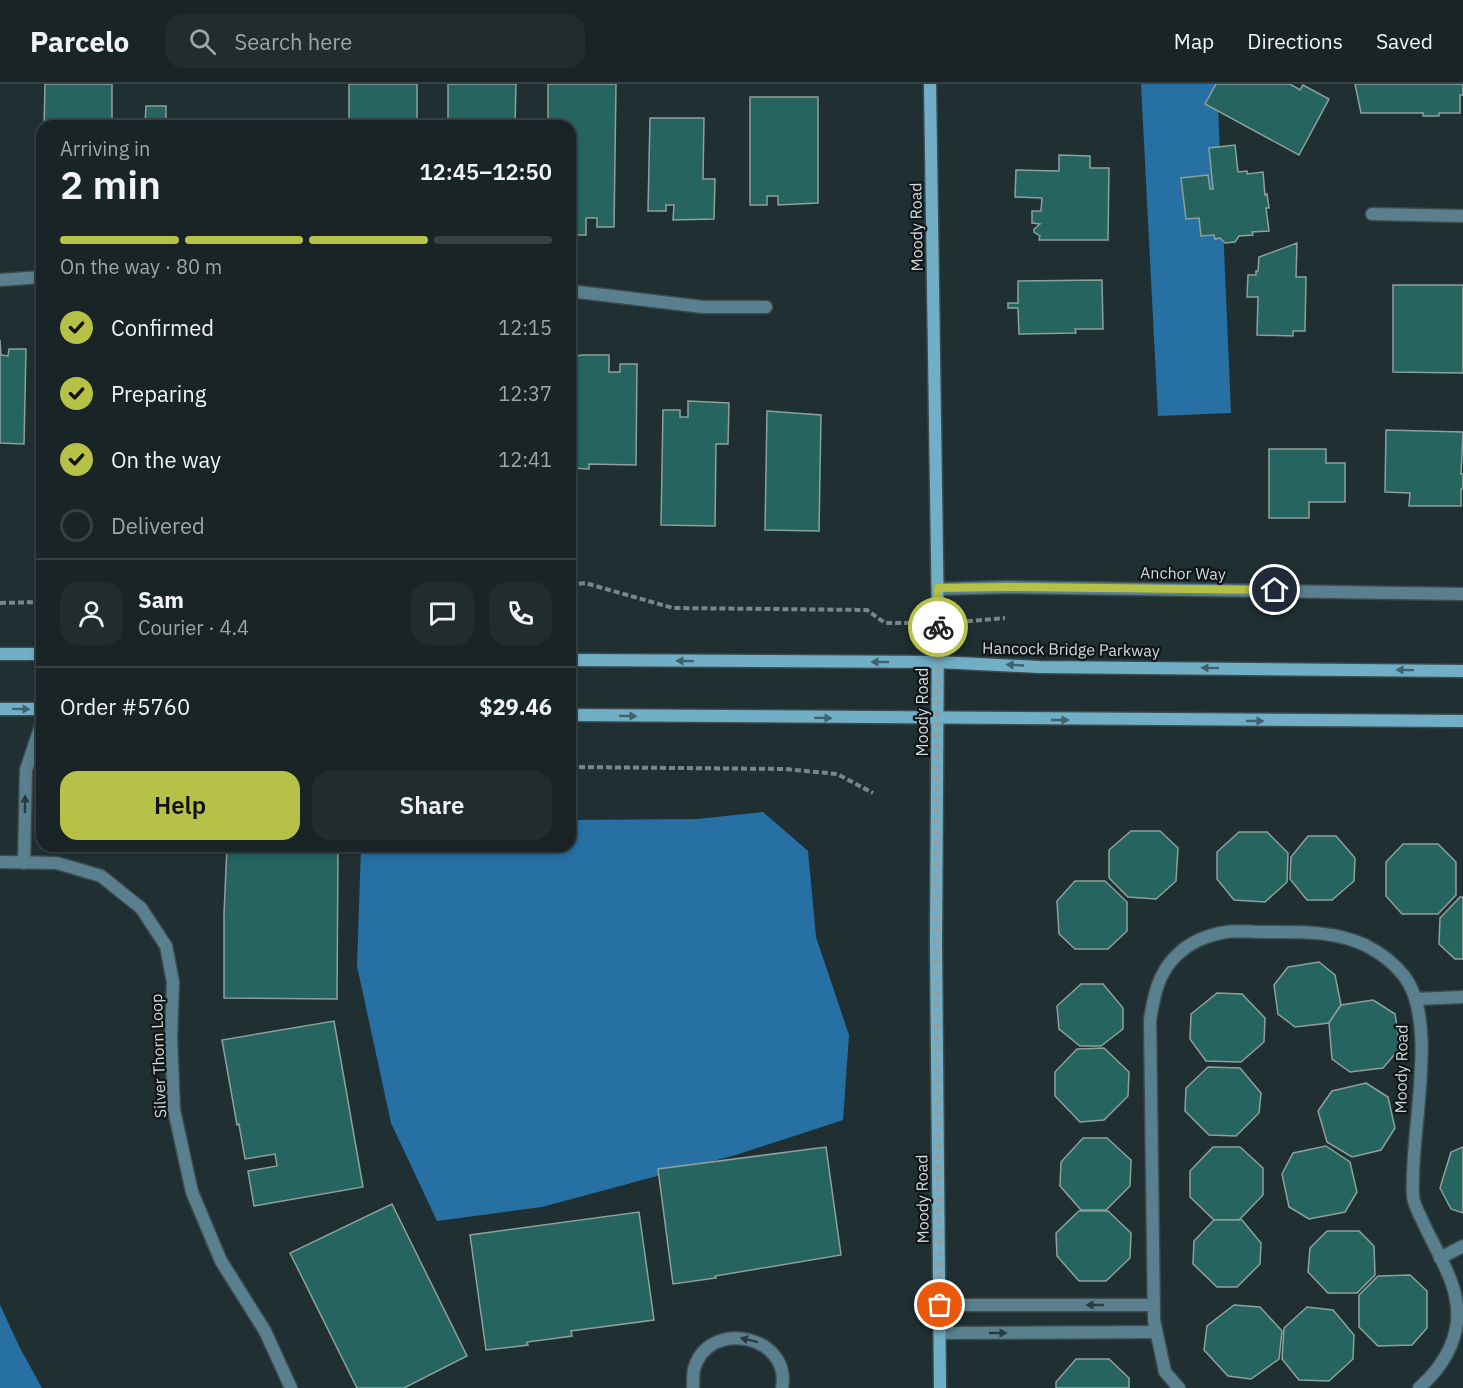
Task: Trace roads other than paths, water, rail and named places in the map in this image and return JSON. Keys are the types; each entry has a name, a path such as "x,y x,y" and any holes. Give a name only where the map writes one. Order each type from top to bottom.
{"main road":[{"name":"Moody Road","path":"930,84 938,588 936,944 940,1388"},
{"path":"0,654 36,654"},
{"name":"Hancock Bridge Parkway","path":"576,660 938,662 1039,667 1463,671"},
{"path":"0,709 36,709"},
{"path":"576,715 1463,721"}],"street":[{"path":"1372,214 1463,216"},
{"path":"0,280 36,277"},
{"path":"576,292 692,306 766,307"},
{"name":"Anchor Way","path":"938,588 1463,594"},
{"path":"24,862 26,770 36,740"},
{"name":"Silver Thorn Loop","path":"0,862 57,862 101,876 141,908 166,946 173,982 171,1038 174,1110 192,1192 221,1261 265,1331 291,1388"},
{"name":"Moody Road","path":"1177,1387 1165,1372 1156,1332 1154,1305 1150,1020 1155,993 1163,970 1179,953 1198,940 1227,932 1330,934 1364,945 1386,958 1404,976 1416,999 1421,1041 1412,1165 1413,1199 1456,1296 1457,1323 1448,1351 1426,1386"},
{"path":"1416,999 1463,997"},
{"path":"1440,1258 1463,1246"},
{"path":"940,1305 1154,1305"},
{"path":"940,1333 1156,1332"},
{"path":"693,1388 694,1369 701,1355 713,1345 727,1338 746,1338 760,1343 772,1354 780,1367 782,1388"}],"water":[{"path":"1141,84 1217,84 1231,413 1158,416"},
{"path":"763,812 808,851 816,937 849,1035 843,1120 739,1154 542,1207 437,1221 391,1123 357,966 361,852 576,852 576,820 697,819"},
{"path":"0,1305 20,1348 42,1388 0,1388"}]}
